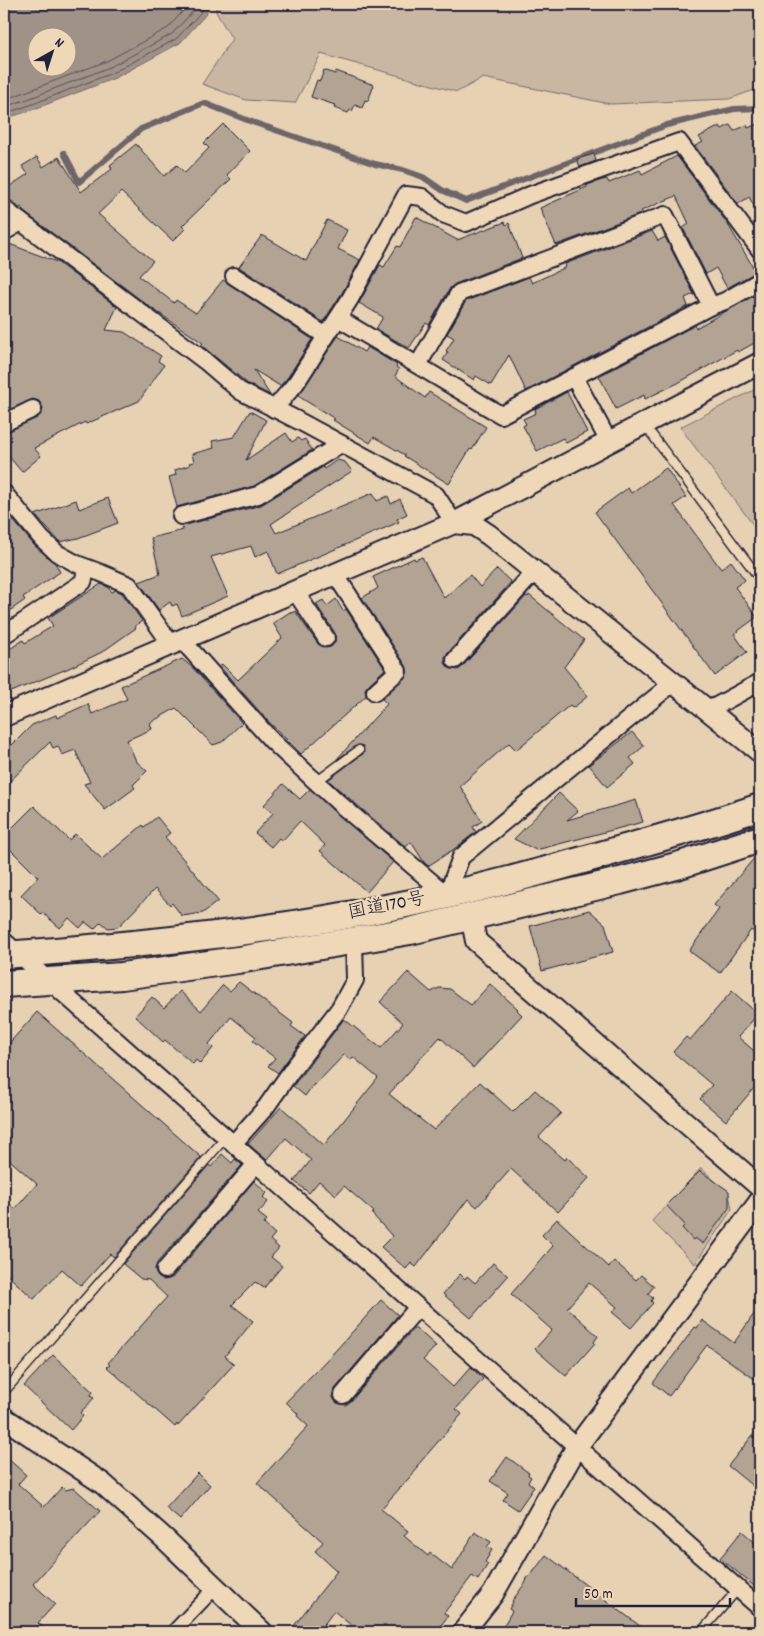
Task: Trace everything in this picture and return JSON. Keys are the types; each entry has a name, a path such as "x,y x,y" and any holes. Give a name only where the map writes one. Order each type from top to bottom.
{"highway":[{"name":"国道170号","path":"8,950 123,946 216,935 354,914 519,878 666,837 760,807"},
{"name":"国道170号","path":"4,984 122,976 238,960 410,931 620,881 680,865 760,839"}],"street":[{"path":"274,409 296,383 350,299 406,195 422,197 443,214 466,223 530,195 679,142 760,250"},
{"path":"4,209 205,361 240,391 436,496 454,523"},
{"path":"418,365 459,292 665,215 711,306"},
{"path":"4,232 21,222"},
{"path":"234,276 326,336"},
{"path":"338,318 501,415 711,306 725,301 760,281"},
{"path":"4,716 454,523 760,363"},
{"path":"574,377 610,442"},
{"path":"4,423 33,409"},
{"path":"181,516 258,495 341,444"},
{"path":"4,493 42,539 57,553 77,564 129,585 176,642 272,741 316,782 447,894 461,857 674,682"},
{"path":"454,523 474,525 489,535 760,752"},
{"path":"4,635 83,582 87,568"},
{"path":"455,660 535,571"},
{"path":"335,574 398,671 375,692"},
{"path":"295,591 326,638"},
{"path":"709,710 760,682"},
{"path":"471,916 476,941 760,1187"},
{"path":"230,1140 266,1107 339,1009 355,980 354,941"},
{"path":"8,950 49,981 576,1448 760,1608"},
{"path":"165,1270 256,1164"},
{"path":"463,1632 493,1594 576,1448 760,1201"},
{"path":"343,1395 418,1307"},
{"path":"4,1418 102,1483 165,1539 262,1632"},
{"path":"173,1632 215,1588"}],"lane":[{"path":"644,424 760,579"},
{"path":"316,782 359,750"},
{"path":"4,1392 230,1140"},
{"path":"701,1632 738,1589"}],"shaded area":[{"path":"216,4 760,4 760,88 729,99 610,104 483,78 457,92 321,54 295,103 246,100 202,84 232,39 216,12"},
{"path":"760,387 760,534 680,427"},
{"path":"701,1168 729,1194 732,1209 695,1264 652,1221"}],"water":[{"path":"4,4 208,4 207,13 180,43 115,78 4,119"}],"building":[{"path":"324,70 335,74 336,71 374,85 368,101 365,100 362,108 355,105 352,111 350,110 348,113 334,108 335,105 311,97 317,80 320,81"},
{"path":"760,123 760,217 749,197 738,204 695,146 703,142 699,137 720,126 722,129 730,125 734,131 747,125 748,128"},
{"path":"223,124 250,151 227,175 231,179 182,226 185,229 173,241 121,192 98,214 153,261 139,276 174,303 176,300 196,313 223,280 312,339 288,377 280,386 254,370 270,395 248,384 201,345 203,343 150,307 24,212 21,207 19,208 12,202 4,190 28,174 22,166 37,157 43,167 59,157 81,192 112,169 110,165 136,144 164,176 177,165 185,173 209,148 204,143"},
{"path":"594,154 596,161 580,167 577,159"},
{"path":"677,156 727,223 756,272 727,288 716,268 706,274 683,228 689,224 676,196 641,211 643,213 556,245 540,208 587,187 587,185 607,179 609,183 640,170 642,174"},
{"path":"416,217 457,240 505,222 506,225 509,223 522,258 455,284 450,288 429,325 426,323 409,348 376,329 383,317 359,303 380,265 384,267 397,246 400,247"},
{"path":"327,220 347,230 338,249 360,260 323,322 239,267 262,235 306,261"},
{"path":"652,231 658,241 665,237 694,294 685,298 688,306 526,391 509,355 491,385 476,376 474,380 443,360 454,338 447,334 466,301 529,277 532,283 566,267 565,264"},
{"path":"4,242 57,262 117,307 106,330 124,332 161,356 158,361 164,365 139,401 86,424 85,422 34,448 41,456 22,472 4,451 4,433 37,418 43,409 39,401 33,399 4,412"},
{"path":"760,292 760,340 738,352 737,350 645,399 644,395 616,409 599,376 695,325 696,328"},
{"path":"338,336 364,352 367,347 397,365 396,367 399,369 395,376 425,398 429,392 486,427 449,484 374,437 370,443 298,396"},
{"path":"567,392 587,432 566,443 563,438 537,451 523,426 526,424 523,419 536,413 535,409"},
{"path":"250,411 266,420 246,460 286,433 292,442 298,438 301,441 305,439 312,450 254,486 177,507 169,477 176,475 175,470 194,462 192,454 214,448 212,441 234,437"},
{"path":"337,460 345,462 352,471 271,524 276,533 373,493 377,501 388,496 391,504 400,499 407,514 397,519 399,522 277,574 268,551 255,557 251,546 211,557 228,596 182,616 177,604 172,606 170,602 159,610 139,582 160,574 151,538 183,530 182,526 261,505"},
{"path":"666,468 686,497 674,505 721,569 731,561 745,580 735,587 757,617 734,634 747,652 715,676 595,512 628,488 631,493"},
{"path":"108,498 118,523 78,538 60,542 35,515 76,500 79,509"},
{"path":"13,520 34,545 55,563 60,572 23,597 25,600 4,615 4,528"},
{"path":"422,557 444,598 470,575 480,587 497,569 511,582 445,657 445,663 449,668 458,670 462,667 526,596 528,597 529,595 584,640 564,667 588,696 573,708 570,705 516,750 509,743 460,786 482,821 473,827 476,832 428,866 411,842 406,847 328,780 364,753 363,746 358,745 336,760 387,704 382,699 407,674 406,666 362,598 378,588 373,577 414,558 415,560"},
{"path":"101,584 108,587 112,592 116,590 122,593 142,621 135,626 136,628 102,652 4,695 4,653 23,640 25,643 53,626 48,618"},
{"path":"336,599 343,611 346,609 385,669 365,689 366,696 301,754 267,720 220,667 222,664 238,680 282,638 273,623 290,612 295,611 318,644 326,648 331,647 335,642 335,633 316,604 323,600 327,606"},
{"path":"182,659 193,668 242,723 222,742 213,745 176,708 150,723 152,729 127,740 136,761 147,771 133,785 135,788 105,810 84,784 90,782 75,750 62,755 58,746 53,748 50,742 4,787 4,753 32,725 56,715 57,718 88,704 92,714 127,699 121,686"},
{"path":"632,732 644,746 630,758 635,764 607,787 589,765"},
{"path":"283,784 300,799 310,789 393,862 367,892 320,851 325,845 300,821 282,841 279,838 271,847 255,833 273,813 264,805"},
{"path":"559,793 578,811 567,820 636,800 643,822 536,850 514,839"},
{"path":"34,806 69,840 75,834 102,859 143,825 144,827 157,817 170,833 165,837 218,901 203,913 182,916 172,903 170,905 155,889 118,927 108,928 101,922 94,929 85,922 80,928 69,918 60,928 43,913 42,915 21,895 38,877 4,843 4,836"},
{"path":"760,855 760,937 751,930 720,973 689,951 719,909 714,905 756,856"},
{"path":"589,910 605,924 613,952 542,971 530,926"},
{"path":"408,972 431,992 439,988 450,989 471,1005 490,984 518,1009 522,1015 473,1068 440,1037 389,1094 434,1130 480,1082 513,1112 535,1090 561,1113 539,1137 565,1160 567,1157 589,1178 558,1212 511,1169 477,1207 468,1199 416,1267 411,1263 406,1269 381,1247 392,1236 372,1214 374,1212 344,1186 336,1195 319,1181 309,1193 294,1181 311,1160 286,1138 267,1160 248,1144 281,1107 324,1145 378,1078 353,1057 350,1060 344,1055 314,1084 305,1096 293,1086 344,1019 381,1048 403,1023 380,1002"},
{"path":"239,982 293,1023 291,1026 305,1036 278,1073 268,1066 275,1058 253,1041 256,1037 231,1017 209,1044 213,1048 200,1064 196,1060 193,1064 165,1040 163,1042 135,1016 152,997 164,1008 180,991 201,1011 223,985 230,991"},
{"path":"732,991 758,1014 738,1037 760,1056 760,1081 726,1121 700,1099 712,1085 673,1052 686,1037 690,1040"},
{"path":"37,1012 201,1157 114,1257 110,1254 81,1286 62,1269 34,1299 4,1272 4,1199 15,1209 37,1184 4,1155 4,1049"},
{"path":"222,1154 232,1163 235,1159 242,1165 157,1263 156,1274 164,1280 173,1277 254,1181 267,1193 263,1197 268,1202 258,1213 267,1220 264,1224 275,1234 270,1240 279,1248 271,1257 282,1266 264,1288 255,1282 232,1305 253,1321 225,1356 234,1364 178,1426 177,1424 175,1427 107,1367 110,1365 108,1363 167,1297 149,1280 141,1279 123,1264 209,1165 211,1167"},
{"path":"700,1171 729,1191 729,1208 703,1244 695,1238 693,1240 682,1228 685,1225 666,1205"},
{"path":"557,1219 609,1267 614,1261 636,1280 641,1275 654,1286 648,1294 653,1298 651,1301 653,1303 631,1328 612,1312 617,1307 589,1283 567,1308 598,1336 595,1343 566,1376 535,1349 552,1330 511,1294 553,1246 542,1235"},
{"path":"493,1263 508,1276 471,1318 443,1294 460,1274 465,1279 467,1276 475,1283"},
{"path":"381,1300 398,1315 335,1389 333,1398 337,1403 346,1405 351,1401 414,1328 436,1346 423,1360 453,1387 471,1367 483,1379 456,1409 462,1414 417,1466 419,1467 381,1509 408,1531 404,1536 428,1556 430,1553 452,1570 475,1532 491,1542 487,1547 492,1550 485,1562 488,1564 478,1580 472,1576 444,1613 448,1616 436,1632 359,1632 334,1611 318,1632 289,1632 337,1571 315,1551 323,1542 257,1483 308,1426 286,1402"},
{"path":"760,1305 760,1383 707,1345 669,1396 653,1383 702,1320 734,1343"},
{"path":"53,1355 93,1392 90,1396 94,1398 80,1413 83,1416 71,1430 24,1386"},
{"path":"760,1426 760,1492 728,1466"},
{"path":"4,1455 26,1475 18,1484 44,1507 62,1487 65,1490 74,1488 100,1511 33,1584 55,1604 38,1623 49,1632 4,1632"},
{"path":"507,1457 529,1473 528,1475 531,1477 528,1482 534,1487 518,1510 503,1500 508,1493 490,1481"},
{"path":"198,1473 210,1485 180,1520 166,1508"},
{"path":"742,1531 760,1547 760,1591 720,1558"},
{"path":"546,1555 648,1632 500,1632 512,1611 509,1609 512,1601 527,1578"}],"waterway":[{"path":"64,153 79,182 141,129 204,103 252,122 375,164 403,170 423,177 442,190 466,201 667,125 734,109 760,108"}]}
